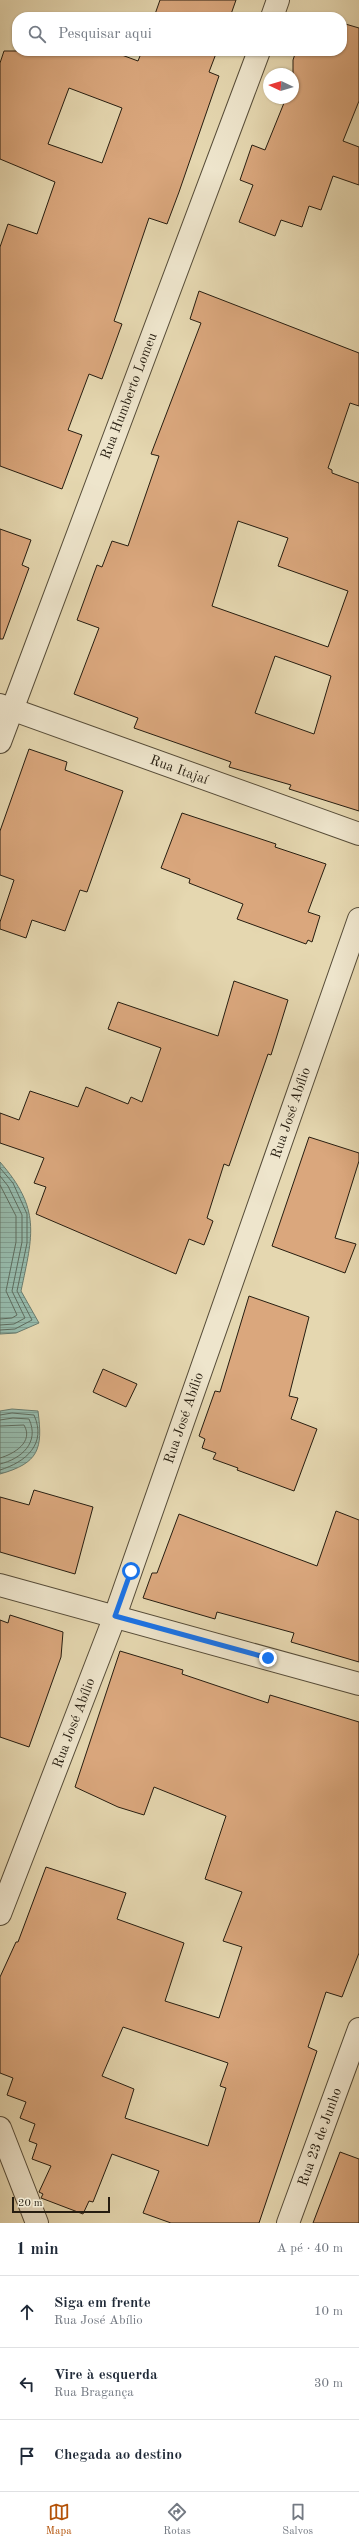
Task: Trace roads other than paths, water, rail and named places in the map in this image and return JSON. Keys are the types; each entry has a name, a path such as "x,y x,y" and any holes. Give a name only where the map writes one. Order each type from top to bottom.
{"street":[{"path":"274,12 278,0"},
{"name":"Rua Humberto Lomeu","path":"0,742 6,707 257,56"},
{"name":"Rua Itajaí","path":"6,707 359,834"},
{"name":"Rua José Abílio","path":"0,1914 115,1616 359,919"},
{"path":"0,1584 359,1684"},
{"name":"Rua 23 de Junho","path":"288,2223 359,2029"},
{"path":"0,2128 37,2223"}],"water":[{"path":"0,1162 13,1179 28,1208 30,1223 29,1253 21,1291 39,1323 16,1333 0,1334"},
{"path":"12,1409 38,1411 40,1435 36,1453 30,1459 23,1465 13,1470 0,1474 0,1411"}]}
